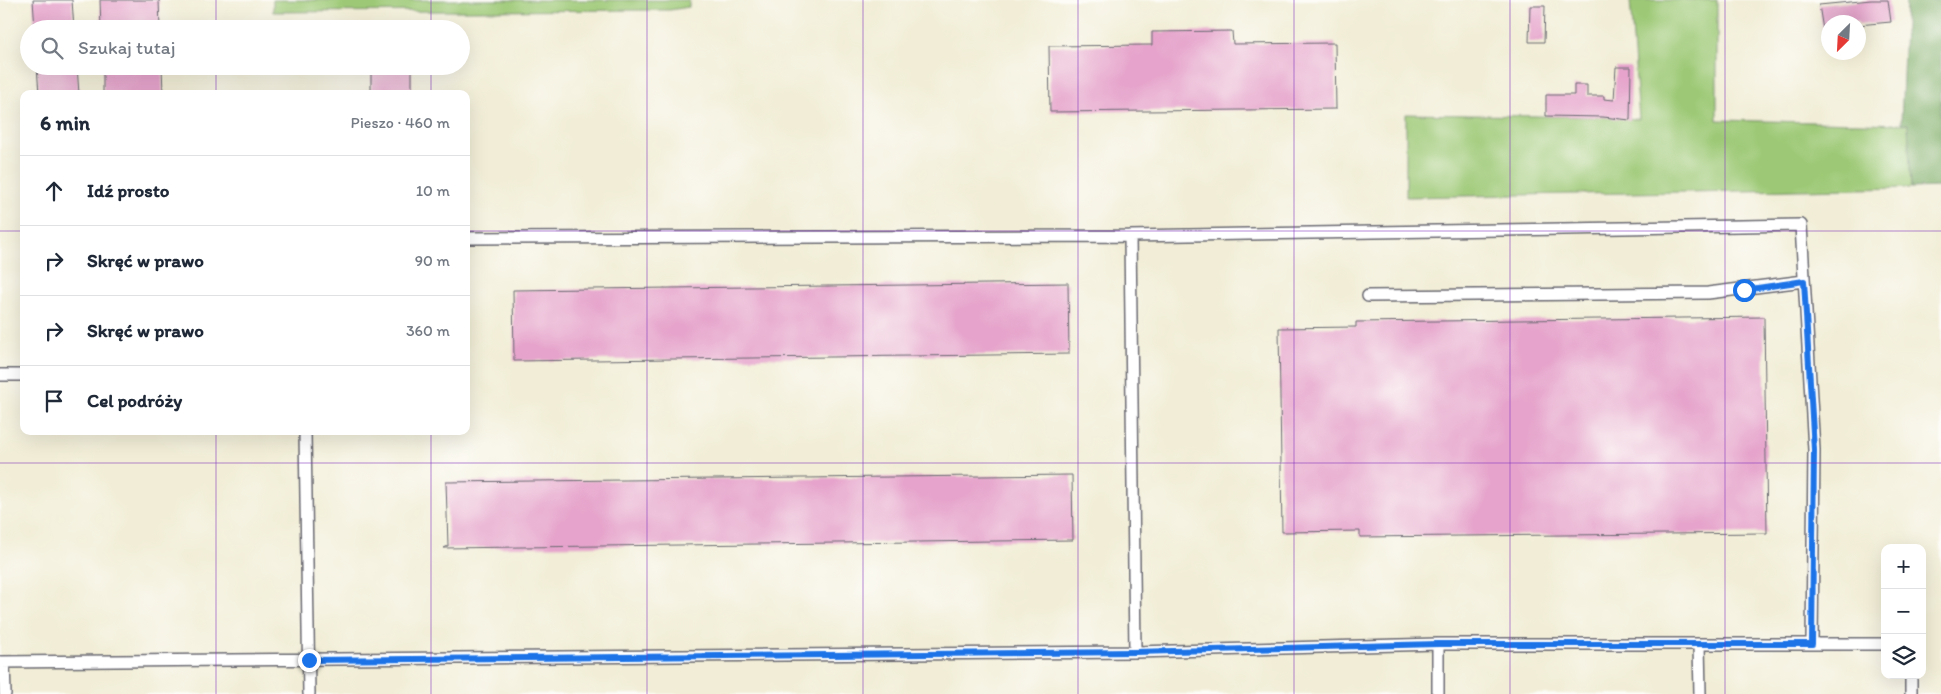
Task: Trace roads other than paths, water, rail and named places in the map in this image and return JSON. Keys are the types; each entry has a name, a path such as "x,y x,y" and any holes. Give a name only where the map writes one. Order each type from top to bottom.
{"lane":[{"path":"470,238 1130,236 1801,225 1814,450 1812,644"},
{"path":"1130,236 1135,652"},
{"path":"1368,296 1708,293 1804,281"},
{"path":"0,375 20,375"},
{"path":"306,435 309,694"},
{"path":"1438,644 1438,694"},
{"path":"5,694 2,662 1135,652 1438,644 1881,644"},
{"path":"1700,644 1700,694"},
{"path":"1911,694 1912,679"}]}
